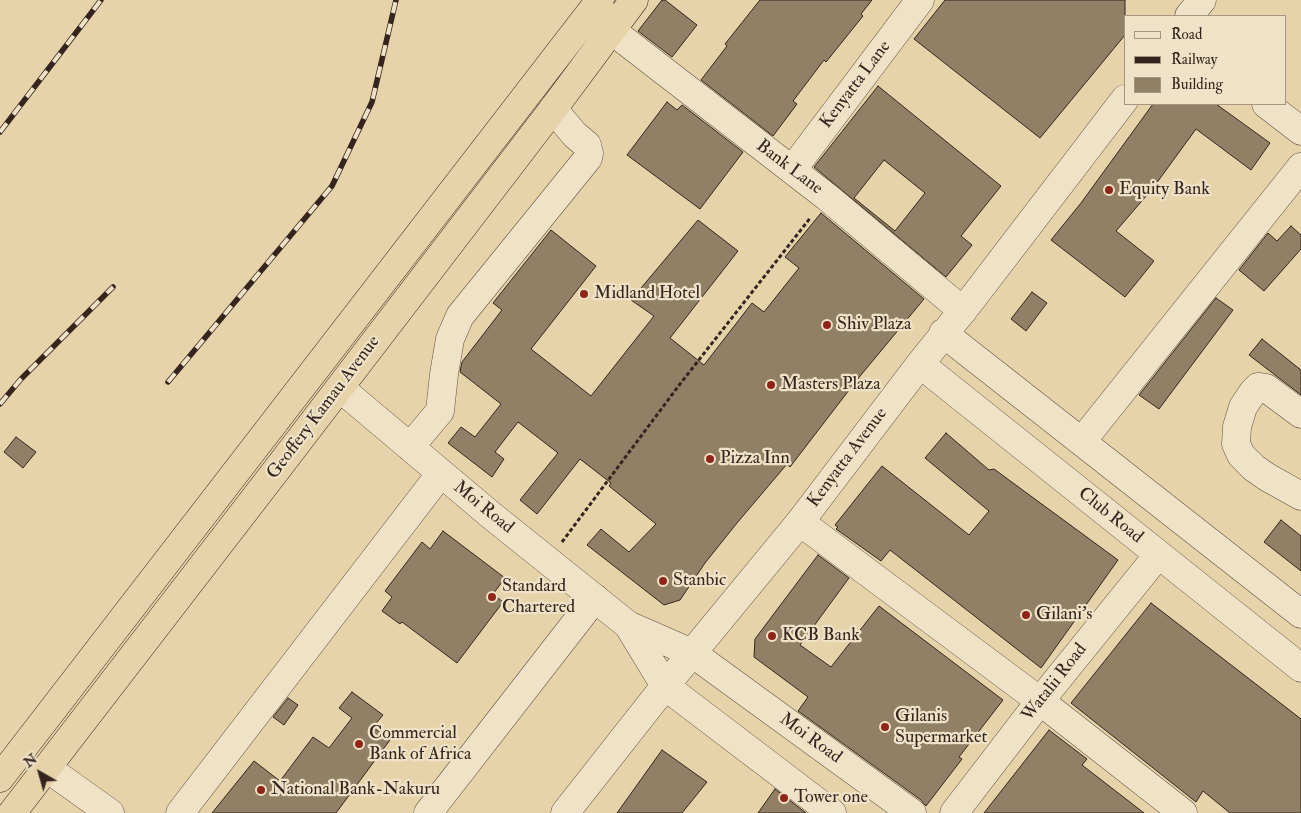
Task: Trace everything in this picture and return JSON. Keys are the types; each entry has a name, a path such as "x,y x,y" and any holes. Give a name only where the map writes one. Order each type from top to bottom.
{"highway":[{"name":"Geoffery Kamau Avenue","path":"0,778 600,0"},
{"name":"Geoffery Kamau Avenue","path":"12,813 340,388 634,0"}],"street":[{"name":"Kenyatta Lane","path":"792,170 920,0"},
{"path":"1190,15 1202,0"},
{"name":"Bank Lane","path":"611,30 827,197 963,310"},
{"name":"Kenyatta Avenue","path":"565,813 665,686 800,522 943,333 963,310 1124,100"},
{"path":"1267,105 1301,132"},
{"path":"410,447 440,411 450,340 460,316 588,158 587,145 575,135 553,109"},
{"path":"1082,441 1301,167"},
{"path":"943,333 1301,614"},
{"name":"Club Road","path":"920,364 1301,668"},
{"path":"971,404 994,372"},
{"name":"Moi Road","path":"340,388 628,626 692,654 912,813"},
{"path":"1301,414 1266,388 1258,388 1243,407 1237,426 1236,444 1241,454 1254,468 1301,496"},
{"path":"1097,506 1121,472"},
{"path":"180,813 441,473"},
{"path":"1132,534 1158,501"},
{"path":"800,522 1040,701 1184,813"},
{"path":"1187,578 1213,545"},
{"name":"Watalii Road","path":"954,813 1040,701 1158,555"},
{"path":"1224,607 1248,573"},
{"path":"428,813 595,598"},
{"name":"Moi Road","path":"628,626 665,686 832,813"},
{"path":"46,768 110,813"}],"path":[{"path":"548,560 680,384 827,197"}],"building":[{"path":"662,0 665,0 697,25 672,57 638,31"},
{"path":"760,0 872,0 861,14 863,16 826,62 824,60 793,101 797,104 773,136 701,80 727,46 725,44"},
{"path":"945,0 1125,0 1124,36 1040,138 914,39"},
{"path":"878,86 1001,186 961,236 972,245 946,277 814,167","holes":["884,160 925,193 895,231 854,198"]},
{"path":"667,102 677,110 682,105 743,152 700,209 627,155"},
{"path":"1152,105 1217,105 1270,143 1251,170 1196,129 1153,188 1116,231 1154,261 1125,297 1051,240 1081,203"},
{"path":"821,213 924,299 856,381 790,467 787,464 737,523 705,563 680,600 664,605 587,545 601,529 629,552 656,524 609,486 611,483 580,459 537,514 520,500 558,453 518,422 495,452 504,459 492,477 448,443 461,427 475,437 501,404 460,372 462,362 502,310 493,303 551,230 596,266 531,349 591,396 654,316 631,300 698,220 738,251 670,338 704,365 752,303 764,312 799,268 785,257"},
{"path":"1291,226 1301,235 1301,249 1264,291 1239,270 1268,233 1277,241"},
{"path":"1032,292 1047,303 1026,331 1011,319"},
{"path":"1216,298 1233,310 1159,409 1139,395"},
{"path":"1262,339 1301,370 1301,395 1249,355"},
{"name":"Gilani's","path":"946,433 989,470 994,469 1118,560 1041,668 890,550 881,561 836,529 838,527 835,525 882,466 969,535 989,511 925,458"},
{"path":"16,437 36,452 23,468 4,452"},
{"path":"1281,520 1301,536 1301,571 1264,542"},
{"path":"443,531 505,578 493,594 503,602 457,663 402,622 400,624 382,611 392,597 385,591 422,542 430,549"},
{"path":"818,555 849,578 800,645 831,667 879,606 1003,700 959,757 962,759 926,806 921,800 798,711 808,697 754,657 755,639"},
{"path":"1151,603 1301,719 1301,813 1230,813 1203,791 1196,802 1071,703"},
{"path":"352,692 383,715 373,727 390,740 336,813 212,813 254,761 280,781 313,737 329,748 352,718 339,708"},
{"path":"288,698 298,705 284,725 273,717"},
{"path":"1049,730 1087,759 1082,765 1144,813 984,813"},
{"path":"662,750 707,782 682,813 617,813"},
{"name":"Tower one","path":"775,789 806,813 758,813"}],"railway":[{"path":"0,132 101,0"},
{"path":"168,382 332,186 372,102 396,0"},
{"path":"0,404 21,379 113,287"}],"place":[{"name":"Equity Bank","path":"1109,190"},
{"name":"Midland Hotel","path":"584,294"},
{"name":"Shiv Plaza","path":"827,325"},
{"name":"Masters Plaza","path":"771,385"},
{"name":"Pizza Inn","path":"710,459"},
{"name":"Stanbic","path":"663,581"},
{"name":"Standard Chartered","path":"492,597"},
{"name":"Gilani's","path":"1026,615"},
{"name":"KCB Bank","path":"772,636"},
{"name":"Gilanis Supermarket","path":"885,727"},
{"name":"Commercial Bank of Africa","path":"359,744"},
{"name":"National Bank-Nakuru","path":"261,790"},
{"name":"Tower one","path":"784,798"}]}
